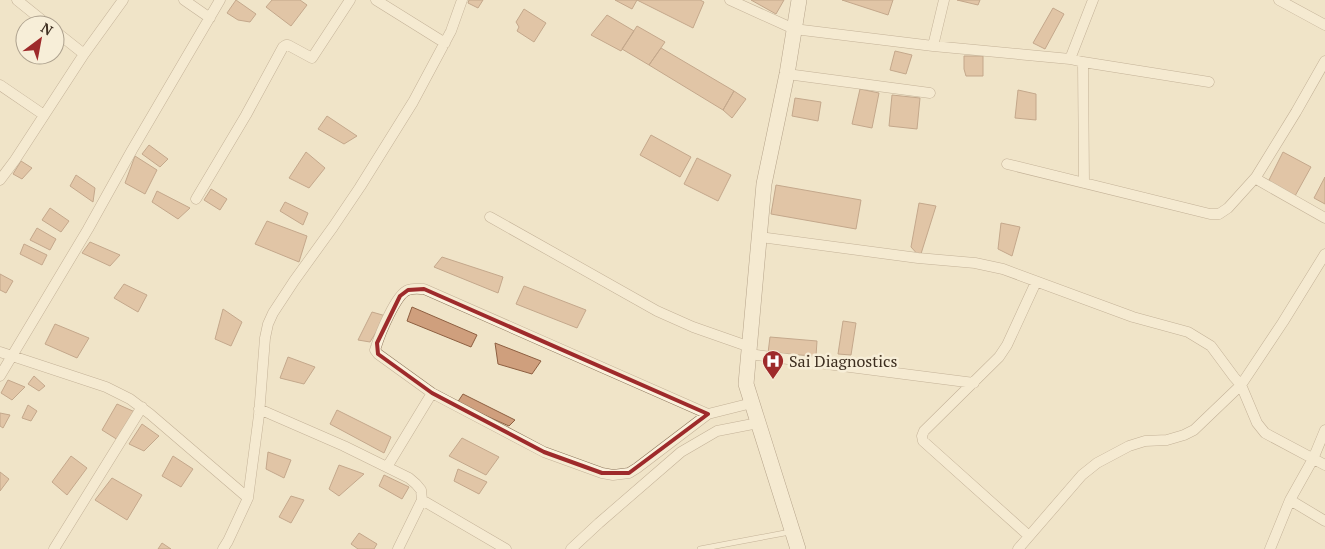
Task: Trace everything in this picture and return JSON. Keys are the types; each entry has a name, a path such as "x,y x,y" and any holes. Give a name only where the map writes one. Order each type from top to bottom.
{"main road":[{"path":"798,549 746,384 764,184 787,74 799,0"}],"street":[{"path":"17,0 36,15"},
{"path":"0,180 84,54 123,0"},
{"path":"184,0 210,18"},
{"path":"0,376 88,229 220,0"},
{"path":"196,199 246,116 283,47 288,45 312,58 350,0"},
{"path":"376,0 445,43"},
{"path":"223,549 248,498 268,324 294,281 333,227 388,144 445,43 462,0"},
{"path":"730,0 794,29 933,46 1070,59 1209,82"},
{"path":"933,46 944,0"},
{"path":"1070,59 1093,0"},
{"path":"1279,0 1325,25"},
{"path":"65,39 84,54"},
{"path":"1007,164 1210,214 1219,214 1228,208 1256,177 1325,61"},
{"path":"1083,62 1084,183"},
{"path":"787,74 930,94"},
{"path":"0,85 44,114"},
{"path":"1256,177 1258,180 1325,218"},
{"path":"490,217 656,311 749,351 974,383"},
{"path":"760,237 975,264 1003,270 1133,317 1188,332 1210,346 1241,385 1257,423 1265,433 1325,465"},
{"path":"1018,549 1082,475 1097,463 1129,446 1167,440 1194,430 1241,385 1325,254"},
{"path":"1029,536 923,441 922,436 924,431 999,356 1007,345 1036,282"},
{"path":"708,414 424,289 408,290 400,296 394,304 377,343 376,350 378,354 432,392 544,452 602,473 613,475 628,473 637,468 708,414 752,403"},
{"path":"0,352 106,387 130,399 142,407 248,498"},
{"path":"387,467 432,392"},
{"path":"54,549 142,407"},
{"path":"259,408 344,446 409,478 416,484 420,490 422,500 398,549"},
{"path":"571,549 681,452 717,431 758,423"},
{"path":"1270,549 1290,500 1313,459 1325,430"},
{"path":"422,500 506,549"},
{"path":"1290,500 1325,521"}],"lane":[{"path":"700,548 793,531"}],"highlighted area":[{"path":"424,289 708,414 629,473 602,473 544,452 432,393 378,354 377,343 400,296 408,290"}],"building":[{"path":"236,0 256,14 250,22 238,20 227,13"},
{"path":"272,0 300,0 307,5 291,26 266,7"},
{"path":"469,0 483,0 478,8 468,3"},
{"path":"615,0 637,0 632,9"},
{"path":"637,0 700,0 704,2 693,28"},
{"path":"751,0 784,0 776,14"},
{"path":"842,0 893,0 888,15"},
{"path":"957,0 980,0 978,5"},
{"path":"1053,8 1064,14 1045,49 1033,43"},
{"path":"524,9 546,23 534,42 517,31 519,27 516,22"},
{"path":"607,15 634,31 621,51 591,35"},
{"path":"637,26 665,42 649,65 622,49"},
{"path":"661,48 734,91 723,110 649,65"},
{"path":"895,51 912,55 906,74 890,70"},
{"path":"964,56 983,56 983,76 966,76"},
{"path":"860,89 879,93 872,128 852,124"},
{"path":"1018,90 1036,94 1036,120 1015,118"},
{"path":"734,91 746,99 732,118 723,110"},
{"path":"892,95 920,98 917,129 889,126"},
{"path":"795,98 821,102 818,121 792,116"},
{"path":"327,116 357,136 344,144 318,129"},
{"path":"651,135 691,157 680,177 640,155"},
{"path":"149,145 168,159 160,167 142,154"},
{"path":"306,152 325,168 309,188 289,178"},
{"path":"1283,152 1311,167 1295,196 1268,182"},
{"path":"135,156 157,170 145,194 125,183"},
{"path":"697,158 731,175 718,201 684,184"},
{"path":"21,161 32,168 22,179 13,174"},
{"path":"76,175 95,188 93,202 70,186"},
{"path":"1325,177 1325,204 1314,198"},
{"path":"776,185 861,200 856,229 771,214"},
{"path":"211,189 227,199 220,210 204,200"},
{"path":"157,191 190,208 178,219 152,202"},
{"path":"285,202 308,213 303,225 280,211"},
{"path":"919,203 936,206 920,257 911,247"},
{"path":"50,208 69,221 61,232 42,220"},
{"path":"267,221 307,236 299,262 255,244"},
{"path":"1001,223 1020,227 1012,256 998,249"},
{"path":"37,228 56,239 50,250 30,240"},
{"path":"90,242 120,255 110,266 82,253"},
{"path":"24,244 47,255 42,265 20,254"},
{"path":"442,257 503,277 498,293 434,267"},
{"path":"0,274 13,281 6,293 0,290"},
{"path":"124,284 147,295 138,312 114,298"},
{"path":"524,286 586,310 577,328 516,304"},
{"path":"412,307 477,335 471,347 407,321"},
{"path":"223,309 242,322 231,346 215,339"},
{"path":"372,312 386,316 370,342 358,340"},
{"path":"843,321 856,323 851,355 838,354"},
{"path":"55,324 89,338 77,358 45,344"},
{"path":"770,337 817,341 816,356 768,353"},
{"path":"495,343 541,361 532,374 498,364"},
{"path":"288,357 315,367 304,384 280,378"},
{"path":"34,376 45,386 39,391 28,384"},
{"path":"8,380 25,387 12,400 1,393"},
{"path":"463,394 515,420 509,426 457,403"},
{"path":"117,404 135,412 118,440 102,430"},
{"path":"28,405 37,411 31,421 22,418"},
{"path":"337,410 391,437 384,453 330,424"},
{"path":"0,413 10,415 3,428 0,426"},
{"path":"142,424 159,436 144,451 129,444"},
{"path":"462,438 499,457 486,475 449,456"},
{"path":"268,452 291,460 284,478 266,469"},
{"path":"71,456 87,468 67,495 52,482"},
{"path":"173,456 193,469 181,487 162,476"},
{"path":"339,465 364,474 339,496 329,489"},
{"path":"458,469 487,482 479,494 454,481"},
{"path":"0,472 9,479 0,491"},
{"path":"384,475 409,487 402,499 379,486"},
{"path":"112,478 142,495 127,520 95,500"},
{"path":"291,496 304,500 291,523 279,517"},
{"path":"359,533 377,544 374,549 358,549 351,544"},
{"path":"162,543 171,549 158,549"}],"place":[{"name":"Sai Diagnostics","path":"773,380"}]}
